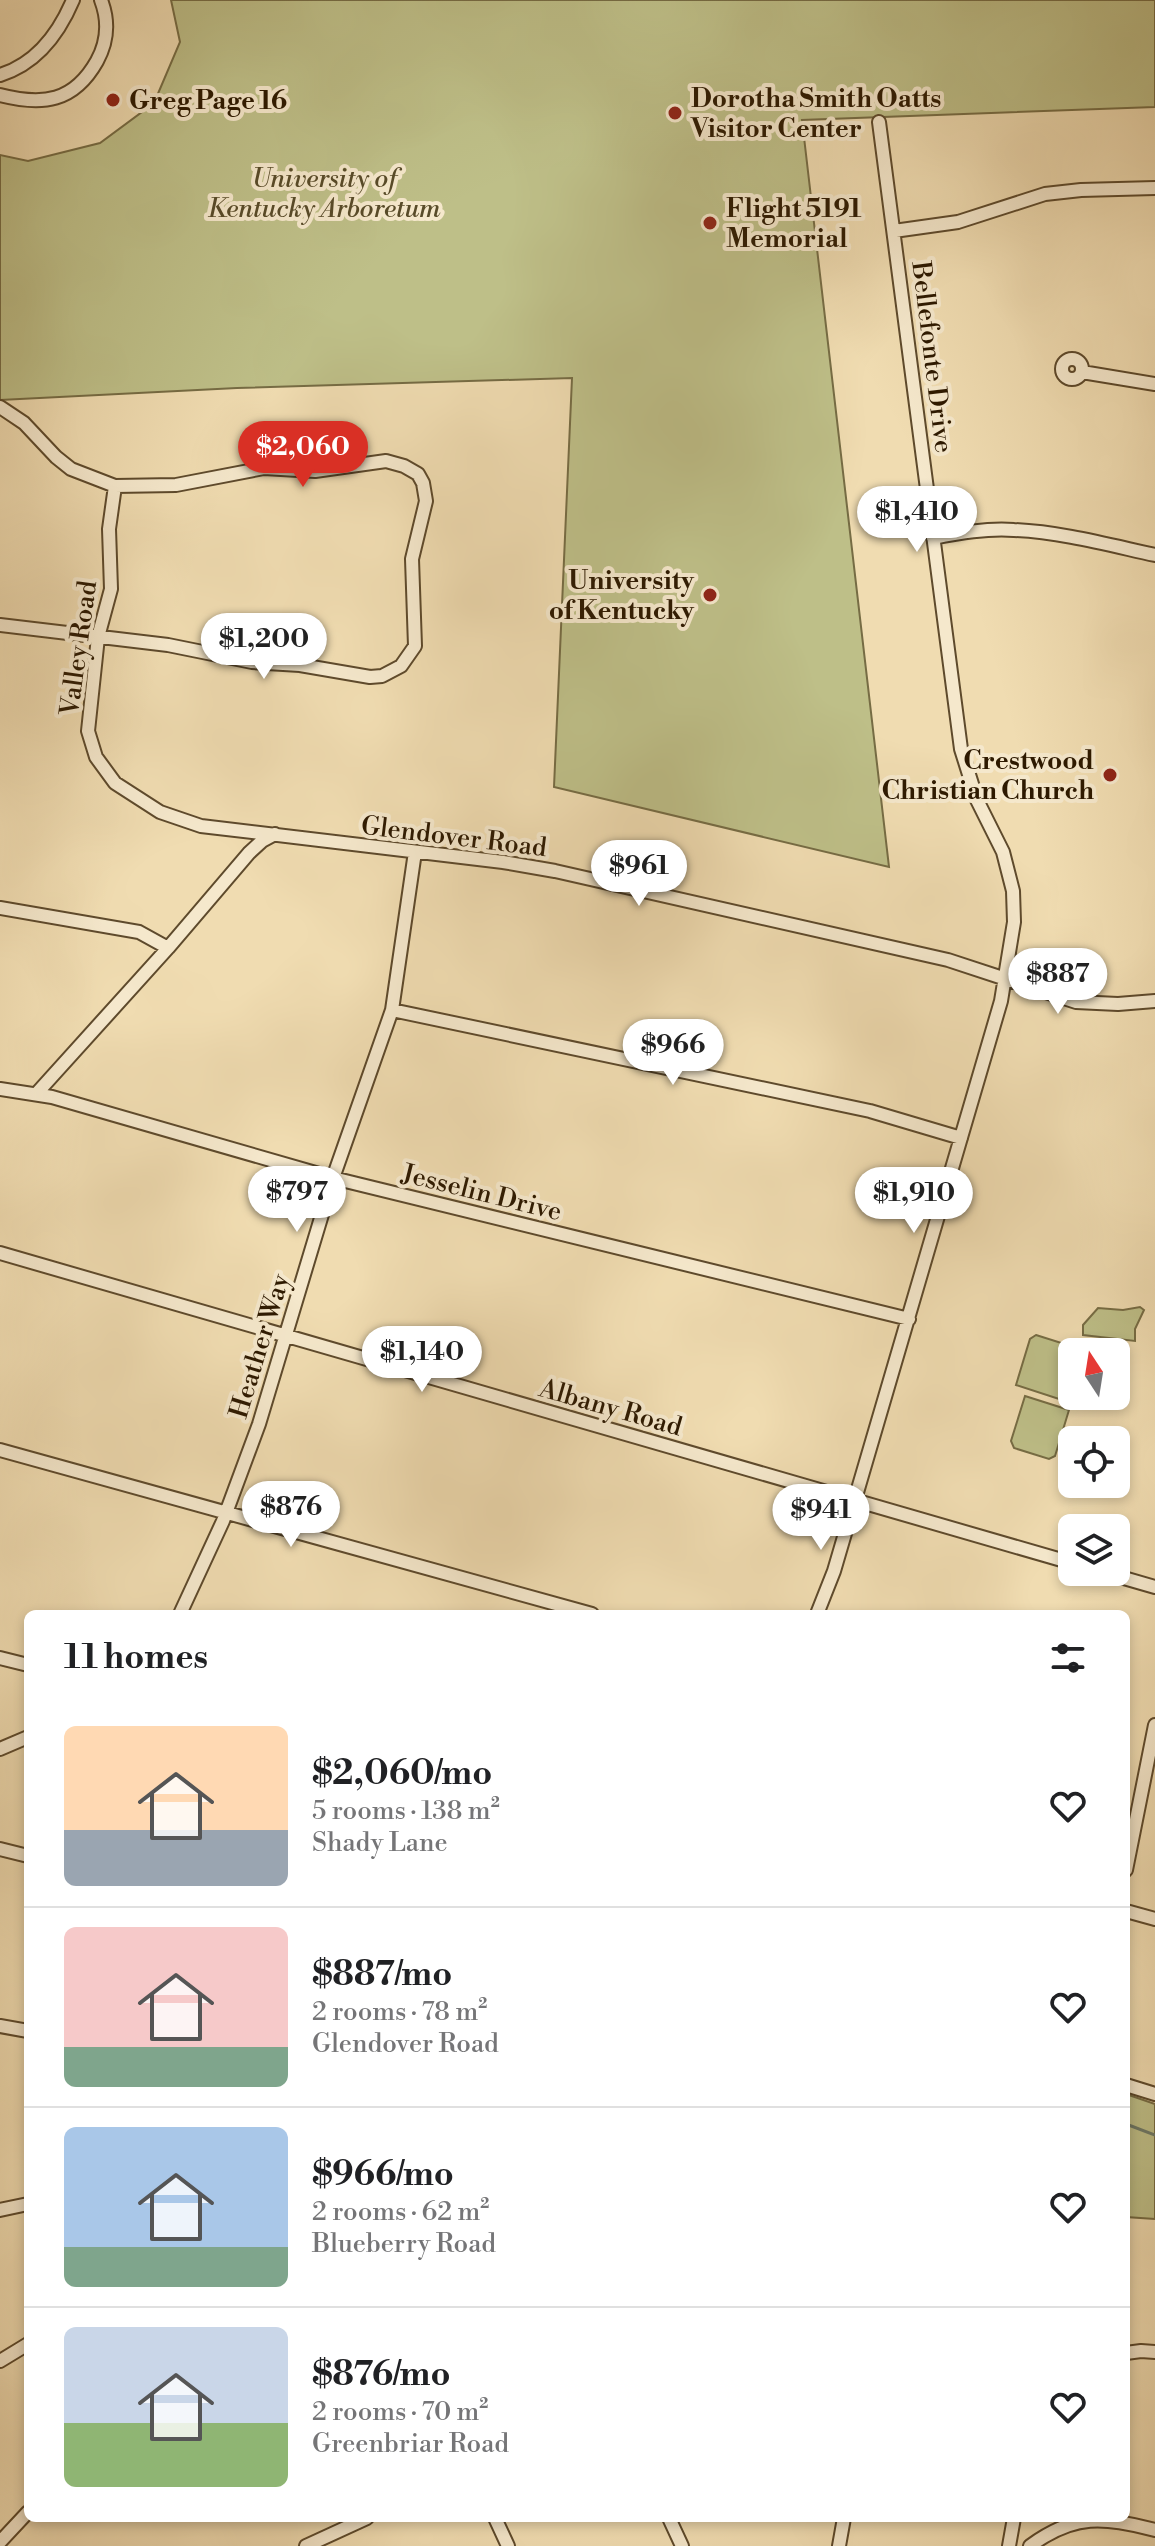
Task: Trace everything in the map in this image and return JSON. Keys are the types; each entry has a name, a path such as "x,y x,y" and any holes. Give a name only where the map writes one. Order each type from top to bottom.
{"street":[{"path":"73,0 50,42 3,74 6,96 23,101 48,98 71,92 84,82 104,49 108,28 99,2"},
{"name":"Bellefonte Drive","path":"819,1610 834,1571 961,1138 1006,978 1014,922 1013,891 1003,852 977,800 961,749 879,122"},
{"path":"894,231 958,222 1045,194 1155,188"},
{"path":"1082,372 1155,384"},
{"path":"0,407 24,423 71,469 115,486 176,485 264,468 315,471 376,461 395,463 418,474 426,494 426,508 411,572 415,646 401,666 382,676 252,662 168,645 0,625"},
{"name":"Valley Road","path":"115,486 109,529 111,589 98,637 88,708 88,731 96,757 115,783 160,812 188,823 275,834"},
{"path":"933,538 1013,529 1155,555"},
{"path":"37,1093 249,853 275,834"},
{"name":"Glendover Road","path":"275,834 503,862 570,874 948,960 1042,992 1090,1004 1155,1001"},
{"name":"Heather Way","path":"182,1610 264,1412 333,1178 392,1010 415,852"},
{"path":"0,908 139,932 168,948"},
{"path":"392,1010 830,1102 961,1138"},
{"name":"Jesselin Drive","path":"0,1089 37,1093 333,1178 909,1319"},
{"name":"Albany Road","path":"0,1253 1058,1559"},
{"path":"0,1450 578,1610"},
{"path":"1130,1580 1155,1587"},
{"path":"0,1658 24,1664"},
{"path":"1130,1852 1155,1725"},
{"path":"0,1749 24,1739"},
{"path":"0,1849 24,1855"},
{"path":"1130,1912 1155,1919"},
{"path":"0,2026 24,2030"},
{"path":"1130,2086 1155,2094"},
{"path":"0,2210 24,2205"},
{"path":"1130,2342 1148,2352"},
{"path":"0,2361 24,2346"},
{"path":"0,2542 24,2516"},
{"path":"306,2546 358,2522"},
{"path":"497,2522 508,2546"},
{"path":"671,2522 682,2546"},
{"path":"839,2546 843,2522"},
{"path":"1009,2546 1013,2522"},
{"path":"1030,2546 1068,2525 1081,2522"},
{"path":"1117,2522 1155,2530"}],"green space":[{"name":"University of Kentucky Arboretum","path":"171,0 1155,0 1155,107 802,120 889,867 554,787 572,378 237,388 0,400 0,155 28,161 100,143 154,103 180,42"},
{"path":"1140,1307 1144,1310 1135,1329 1135,1341 1130,1338 1083,1335 1083,1325 1098,1308 1123,1310"},
{"path":"1036,1335 1058,1342 1058,1399 1016,1385 1030,1339"},
{"path":"1025,1396 1058,1406 1058,1410 1069,1410 1064,1426 1058,1426 1055,1456 1049,1459 1014,1448 1011,1441"},
{"path":"1130,2095 1155,2104 1155,2219 1130,2217"}],"waterway":[{"path":"1130,2126 1155,2135"}],"place":[{"name":"Greg Page 16","path":"113,100"},
{"name":"Dorotha Smith Oatts Visitor Center","path":"675,113"},
{"name":"Flight 5191 Memorial","path":"710,223"},
{"name":"University of Kentucky","path":"710,595"},
{"name":"Crestwood Christian Church","path":"1110,775"}]}
